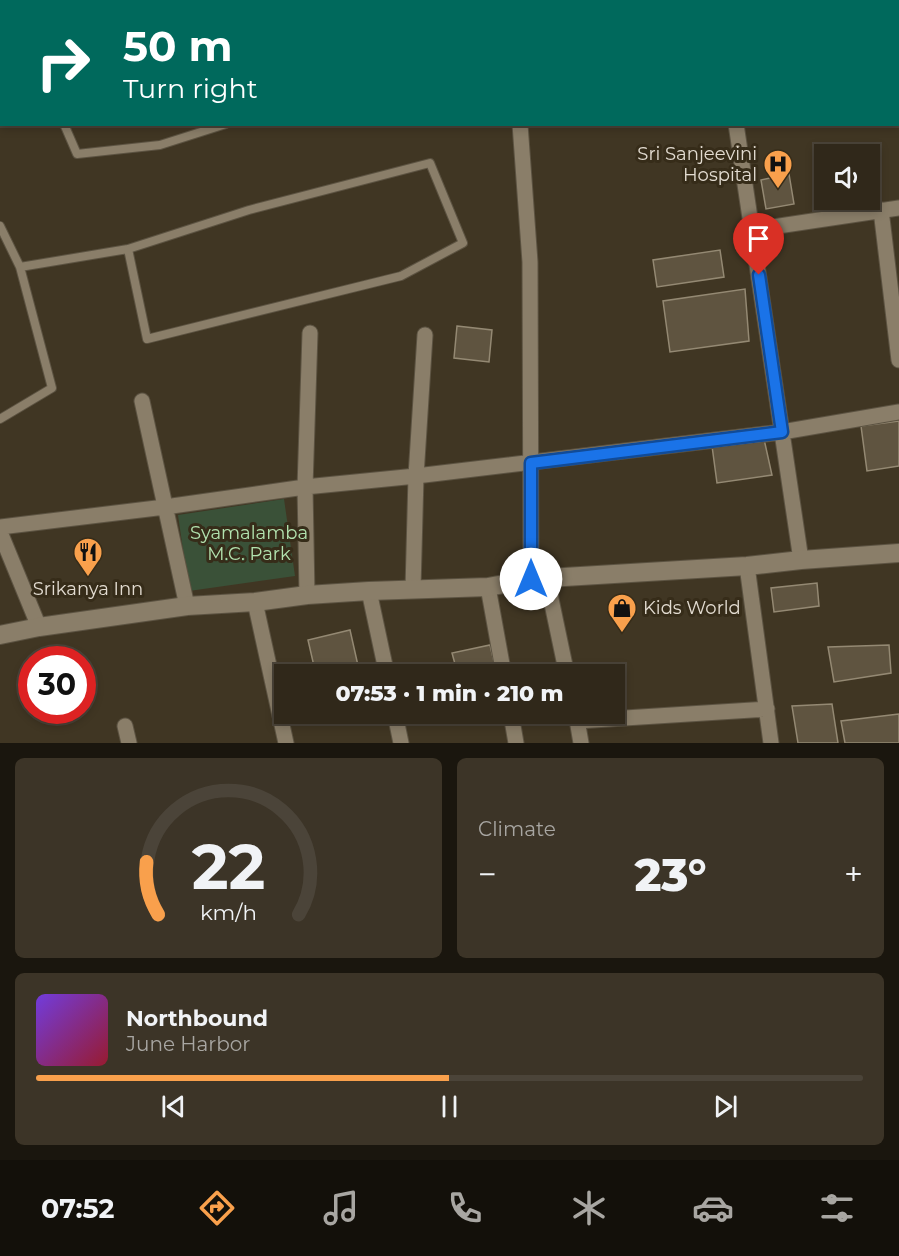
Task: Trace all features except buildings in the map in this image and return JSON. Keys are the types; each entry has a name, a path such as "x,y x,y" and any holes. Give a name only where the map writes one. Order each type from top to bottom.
{"street":[{"path":"520,126 530,262 531,463 540,578 551,599 565,664"},
{"path":"736,126 801,560"},
{"path":"752,230 899,208"},
{"path":"881,210 899,360"},
{"path":"307,595 305,487 310,333"},
{"path":"413,589 416,476 425,335"},
{"path":"142,400 187,606"},
{"path":"0,527 305,487 531,463 782,432 899,412"},
{"path":"0,532 39,627"},
{"path":"0,635 39,627 187,606 255,602 307,595 488,587 540,578 747,567 801,560 899,553"},
{"path":"747,567 771,743"},
{"path":"488,587 502,664"},
{"path":"369,591 385,664"},
{"path":"255,602 286,743"},
{"path":"625,715 767,709"},
{"path":"397,724 400,743"},
{"path":"513,724 516,743"},
{"path":"577,724 581,743"},
{"path":"124,726 129,743"}],"lane":[{"path":"65,126 77,154 160,145 220,126"},
{"path":"20,267 128,249 249,210 430,163 463,243 401,276 147,339 128,249"},
{"path":"0,226 20,267 52,388 0,419"}],"green space":[{"name":"Syamalamba M.C. Park","path":"284,499 295,576 189,591 178,515"}],"place":[{"name":"Sri Sanjeevini Hospital","path":"778,190"},
{"name":"Srikanya Inn","path":"88,578"},
{"name":"Kids World","path":"622,634"}],"route":[{"path":"531,579 531,463 782,432 759,275"}]}
